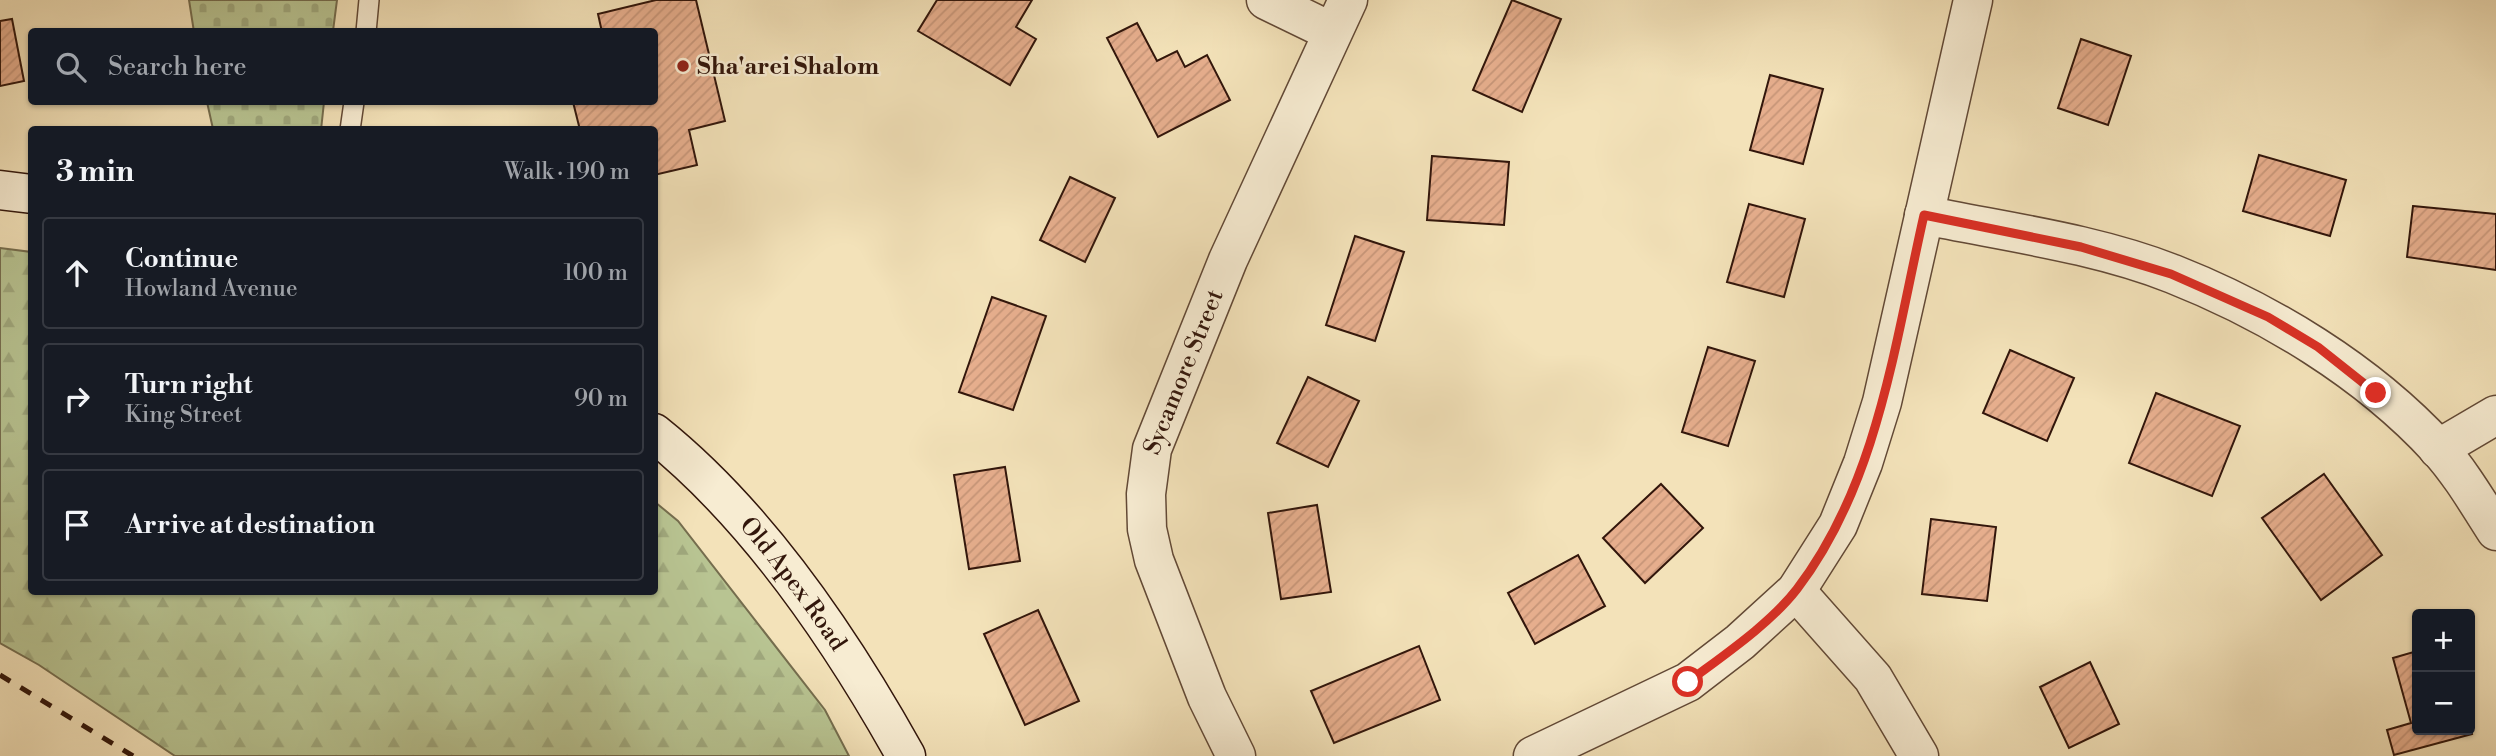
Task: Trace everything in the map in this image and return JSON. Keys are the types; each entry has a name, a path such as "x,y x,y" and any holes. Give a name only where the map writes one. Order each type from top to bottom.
{"street":[{"path":"1266,0 1340,16"},
{"path":"1533,756 1688,682 1740,642 1796,591 1839,525 1863,463 1882,402 1972,0"},
{"name":"Sycamore Street","path":"1236,756 1207,697 1169,604 1147,529 1146,494 1152,449 1228,260 1340,16"},
{"path":"0,190 28,194"},
{"path":"1924,215 2081,247 2171,274 2268,317 2318,347 2376,393 2438,449 2496,531"},
{"path":"2438,449 2496,415"},
{"name":"Old Apex Road","path":"658,437 727,503 767,550 860,675 906,756"},
{"path":"1796,591 1873,678 1919,756"}],"lane":[{"path":"366,28 369,0"},
{"path":"351,126 354,105"}],"green space":[{"path":"189,0 337,0 333,28 193,28"},
{"path":"208,105 324,105 321,126 212,126"},
{"path":"0,248 28,252 28,595 658,595 658,504 678,521 825,710 849,756 175,756 39,665 0,643"}],"building":[{"name":"Sha'arei Shalom","path":"656,0 696,0 725,121 689,130 697,165 658,174 658,126 579,126 574,105 658,105 658,28 601,28 598,14"},
{"path":"937,0 1032,0 1016,27 1036,39 1010,85 918,31"},
{"path":"1512,0 1561,19 1522,112 1473,90"},
{"path":"12,19 24,81 0,86 0,21"},
{"path":"1137,23 1157,61 1177,51 1185,67 1207,55 1230,100 1158,137 1107,38"},
{"path":"2081,39 2131,56 2108,125 2058,108"},
{"path":"1770,75 1823,89 1803,164 1750,150"},
{"path":"2259,155 2346,180 2330,236 2243,211"},
{"path":"1432,156 1509,162 1504,225 1427,220"},
{"path":"1070,177 1115,198 1085,262 1040,240"},
{"path":"1749,204 1805,219 1784,297 1727,282"},
{"path":"2413,206 2496,214 2496,270 2407,257"},
{"path":"1355,236 1404,252 1375,341 1326,325"},
{"path":"992,297 1046,316 1013,410 959,392"},
{"path":"1708,347 1755,361 1728,446 1682,432"},
{"path":"2010,350 2074,378 2047,441 1983,413"},
{"path":"1308,377 1359,401 1328,467 1277,443"},
{"path":"2156,393 2240,426 2212,496 2129,463"},
{"path":"1005,467 1020,561 969,569 954,475"},
{"path":"2324,474 2382,555 2321,600 2262,518"},
{"path":"1661,484 1703,528 1645,583 1603,538"},
{"path":"1317,505 1331,592 1281,599 1268,513"},
{"path":"1931,519 1996,527 1987,601 1922,594"},
{"path":"1578,555 1605,606 1535,644 1508,593"},
{"path":"1038,610 1079,701 1025,725 984,634"},
{"path":"1419,646 1440,700 1334,743 1311,691"},
{"path":"2412,652 2412,735 2468,735 2394,755 2387,730 2411,723 2393,658"},
{"path":"2090,662 2119,724 2069,748 2040,687"}],"railway":[{"path":"0,675 133,756"}],"place":[{"name":"Sha'arei Shalom","path":"683,66"}],"route":[{"path":"1688,682 1740,642 1796,591 1839,525 1863,463 1882,402 1924,215 2081,247 2171,274 2268,317 2318,347 2376,393"}]}
